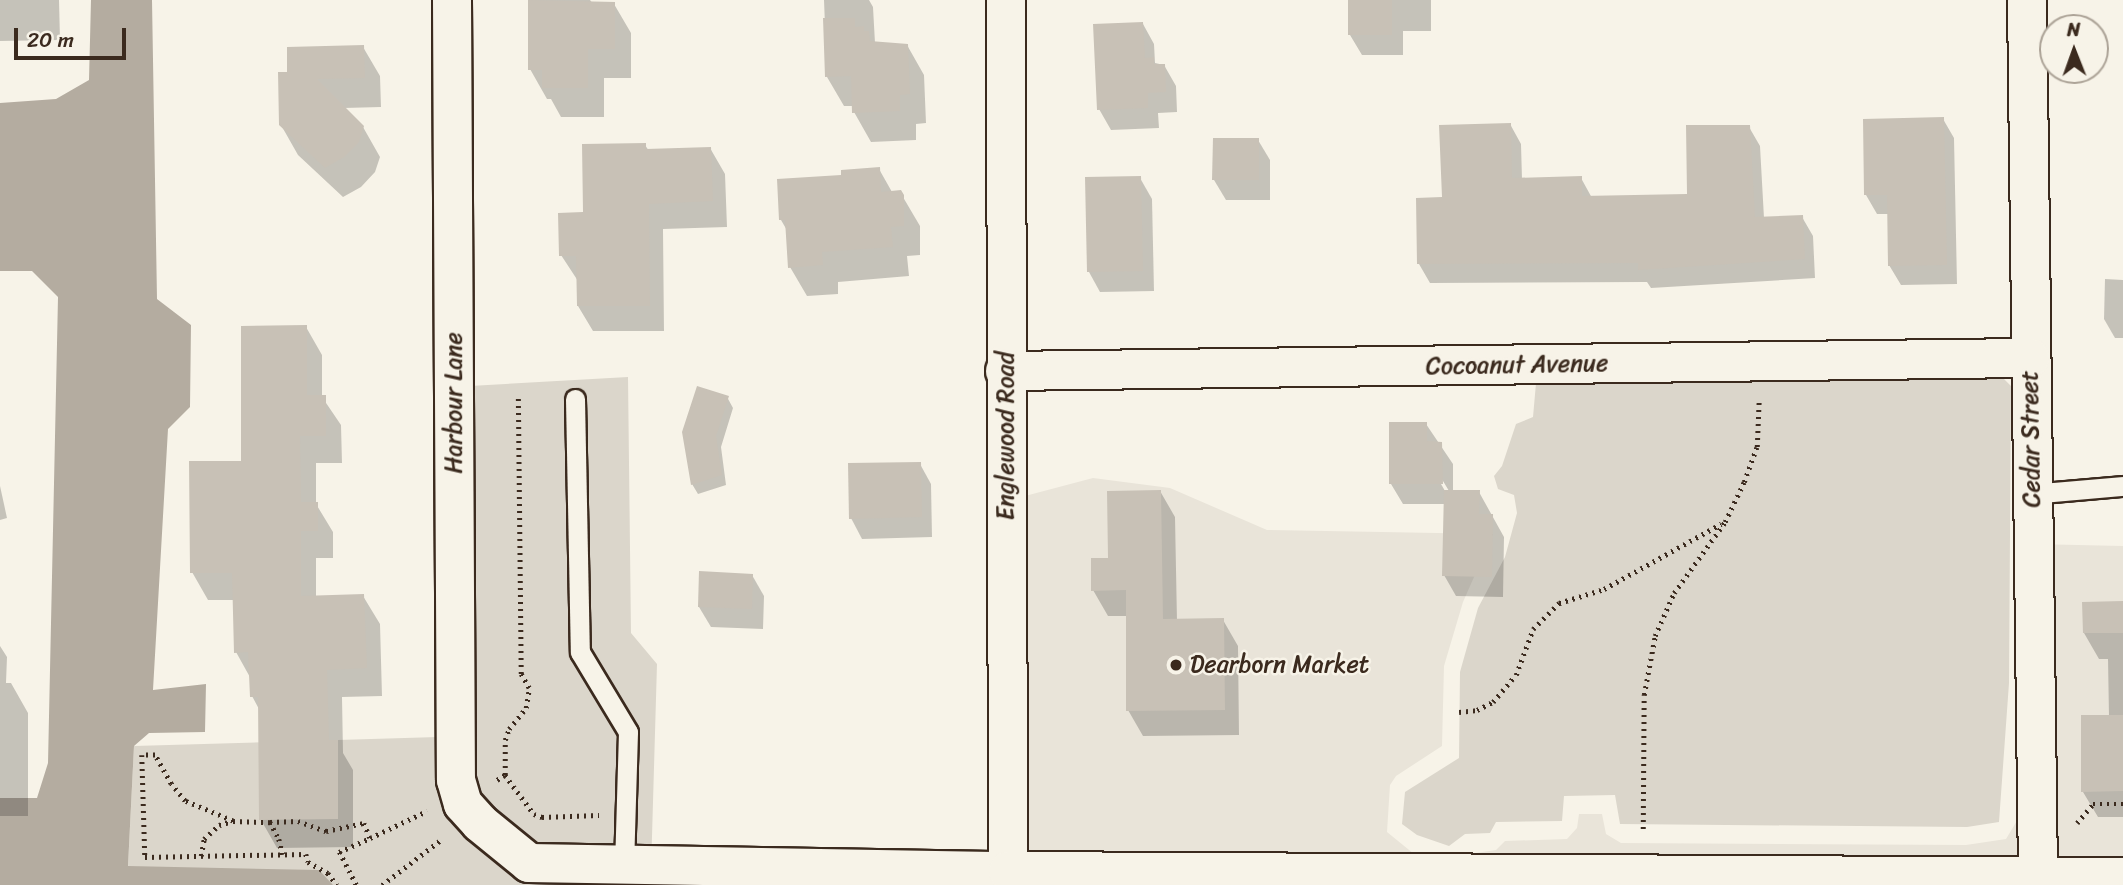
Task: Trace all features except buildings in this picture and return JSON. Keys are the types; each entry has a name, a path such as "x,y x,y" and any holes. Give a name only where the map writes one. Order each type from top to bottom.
{"street":[{"name":"Harbour Lane","path":"452,0 456,811"},
{"name":"Englewood Road","path":"1006,0 1007,878"},
{"name":"Cedar Street","path":"2027,0 2031,494 2038,878"},
{"name":"Cocoanut Avenue","path":"1005,371 2030,358"},
{"path":"456,811 480,822 529,863 1007,878 1971,881 2123,877"}],"lane":[{"path":"575,399 580,652 628,732 624,864"},
{"path":"2031,494 2123,485"}],"path":[{"path":"1643,829 1644,695 1654,636 1674,593 1725,522 1757,447 1760,402 1755,362"},
{"path":"518,395 521,674 529,688 526,708 509,729 505,740 505,775 534,814 542,817 625,814"},
{"path":"1459,712 1477,710 1493,702 1516,675 1533,629 1559,603 1604,589 1725,522"},
{"path":"233,821 185,801 171,784 155,755 142,755 145,856 306,854 307,862 328,873 337,885"},
{"path":"456,811 505,775"},
{"path":"356,885 339,852 441,804 456,811"},
{"path":"382,885 456,828 456,811"},
{"path":"201,856 204,839 219,825 233,821 298,821 326,831 364,823 370,838"},
{"path":"270,822 279,839 283,855"}],"shaded area":[{"path":"91,0 152,0 157,299 191,325 190,407 168,429 153,690 206,684 205,732 149,733 134,746 128,866 319,870 333,885 0,885 0,798 37,798 48,763 58,297 32,271 0,271 0,103 56,99 89,80"},
{"path":"1537,372 1999,374 2011,386 2009,683 1999,822 1967,827 1620,824 1615,795 1564,796 1562,821 1496,822 1490,833 1465,834 1449,846 1417,835 1402,824 1405,792 1459,758 1460,672 1478,608 1505,557 1517,513 1514,495 1498,489 1494,476 1502,466 1516,424 1533,417"},
{"path":"628,377 631,633 657,664 651,871 554,872 550,885 331,885 128,867 134,746 438,737 470,386"},
{"path":"1093,478 1170,488 1267,530 1493,534 1463,602 1444,666 1442,746 1396,776 1390,785 1387,832 1414,854 1028,850 1025,496"},
{"path":"2027,544 2123,546 2123,856 1469,854 1496,850 1505,841 1567,839 1577,828 1579,814 1602,814 1606,834 1621,843 1966,845 2006,839 2018,819"}],"place":[{"name":"Dearborn Market","path":"1176,665"}]}
